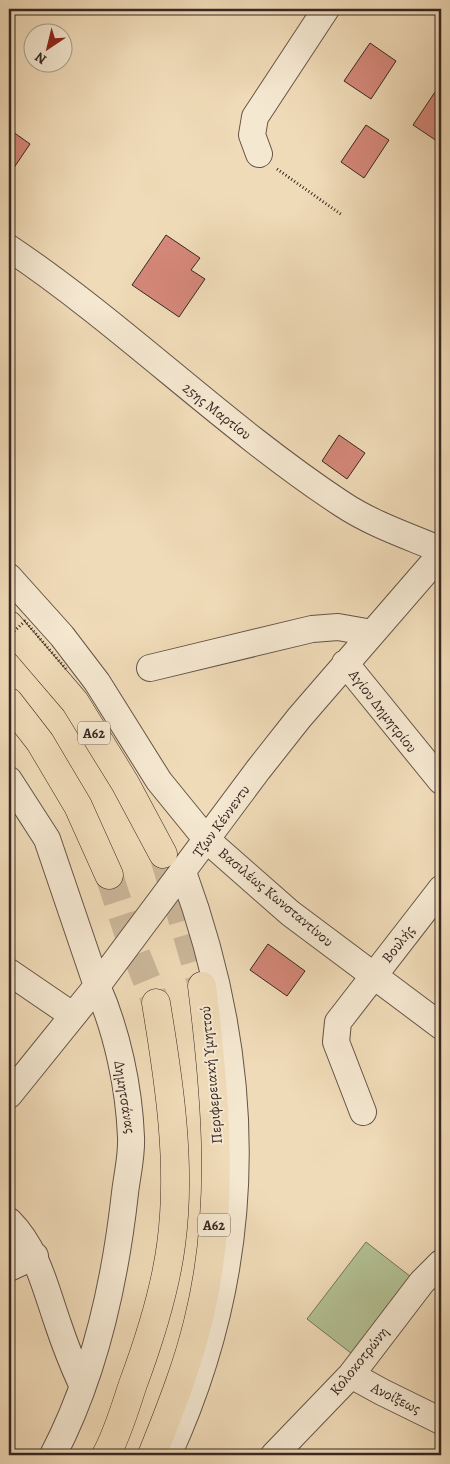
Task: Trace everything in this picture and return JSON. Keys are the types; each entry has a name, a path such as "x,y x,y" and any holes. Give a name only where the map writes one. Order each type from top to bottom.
{"highway":[{"name":"Α62","path":"9,625 75,702 125,783 162,854"},
{"path":"9,702 40,742 78,806 109,875"},
{"name":"Περιφερειακή Υμηττού","path":"152,1455 174,1397 198,1322 213,1239 217,1148 214,1081 202,986"},
{"path":"106,1455 139,1369 157,1310 171,1246 174,1190 170,1086 156,1003"}],"street":[{"path":"259,154 252,135 255,117 326,9"},
{"name":"25ης Μαρτίου","path":"9,248 81,300 204,402 343,505 441,552"},
{"name":"Τζων Κέννεντυ","path":"9,1095 97,986 258,770 345,663 441,552"},
{"name":"Βασιλέως Κωνσταντίνου","path":"9,577 62,636 97,682 159,781 207,840 290,913 441,1026"},
{"path":"150,668 312,629 338,627 372,632"},
{"name":"Αγίου Δημητρίου","path":"345,663 441,781"},
{"name":"Δημητσάνας","path":"9,780 47,839 97,986 107,1008 127,1096 131,1138 122,1224 112,1283 95,1350 53,1455"},
{"path":"168,1455 202,1370 218,1313 232,1220 237,1137 232,1066 220,998 198,914 183,872"},
{"name":"Βουλής","path":"362,1112 336,1042 338,1022 441,889"},
{"path":"9,972 72,1015"},
{"path":"9,1221 21,1233 35,1256 66,1348 82,1385"},
{"path":"9,1268 35,1256"},
{"name":"Κολοκοτρώνη","path":"274,1455 351,1374 422,1282 441,1263"},
{"name":"Ανοίξεως","path":"351,1374 382,1392 441,1421"}],"path":[{"path":"259,154 276,169 342,215"},
{"path":"9,636 25,621 67,670"}],"green space":[{"path":"366,1242 415,1280 356,1357 307,1319"}],"building":[{"path":"370,43 396,61 371,99 344,81"},
{"path":"435,92 441,96 440,143 413,125"},
{"path":"366,125 389,140 364,178 341,162"},
{"path":"9,129 30,144 9,175"},
{"path":"166,235 200,258 191,270 205,279 179,317 132,285"},
{"path":"339,435 365,453 347,479 322,461"},
{"path":"268,944 305,971 287,996 250,970"}],"tunnel":[{"path":"163,854 202,986"},
{"path":"109,875 130,939 156,1003"}]}
